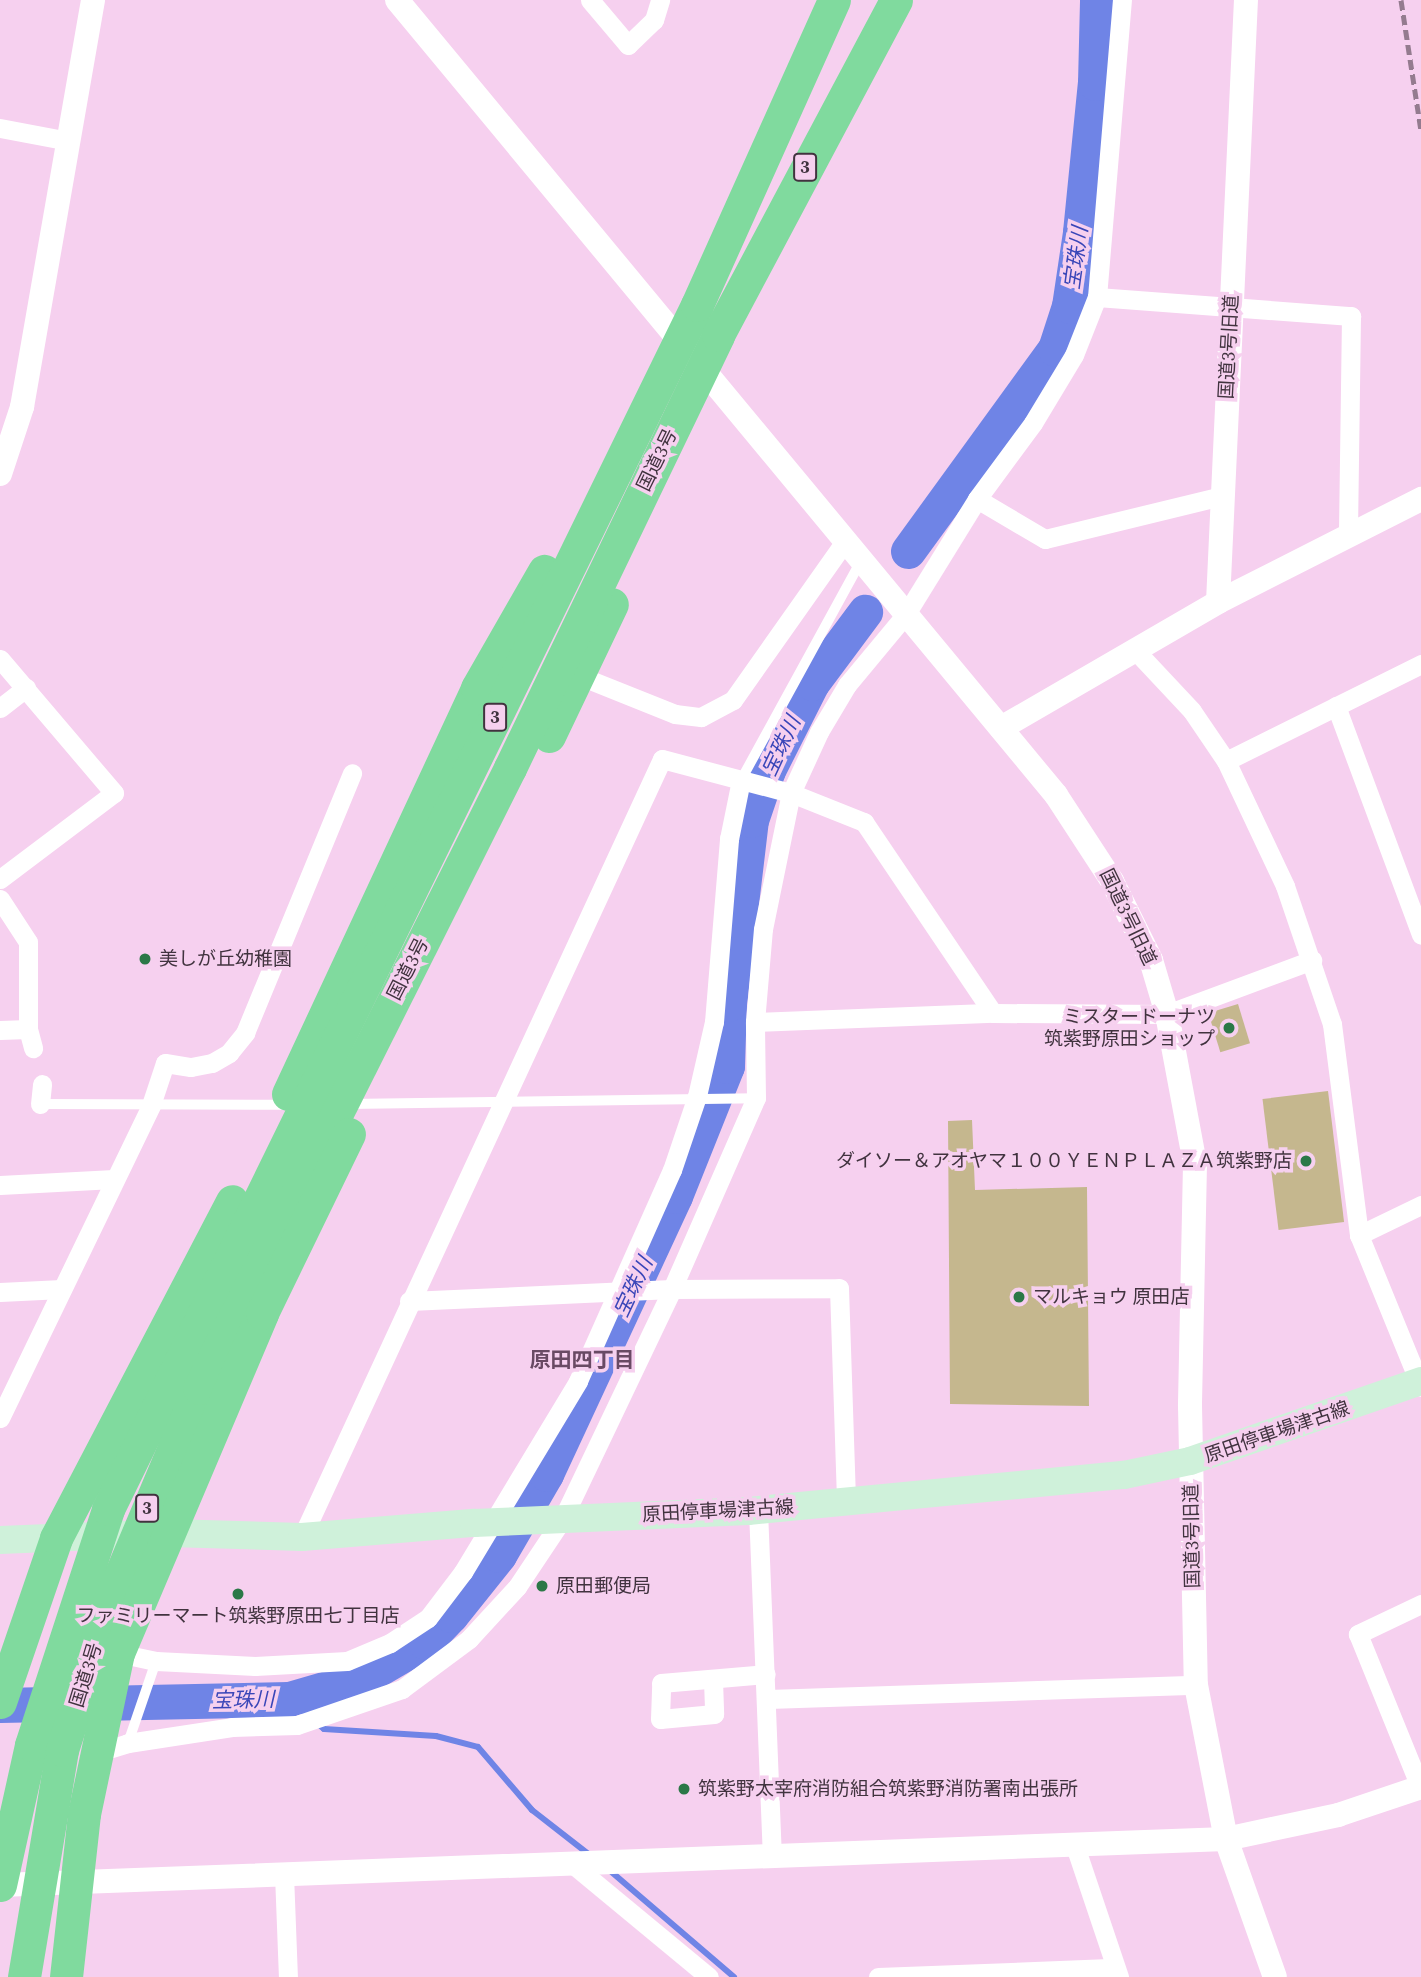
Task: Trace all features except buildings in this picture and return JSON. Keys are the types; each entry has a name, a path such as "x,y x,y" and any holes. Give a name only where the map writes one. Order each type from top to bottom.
{"highway":[{"name":"国道3号","path":"0,1876 31,1745 108,1509 257,1199 354,1071 609,479 697,305 818,46 834,0"},
{"name":"国道3号","path":"24,1977 62,1750 109,1602 199,1388 354,1071 510,768 718,335 896,0"},
{"path":"66,1977 84,1814 109,1744 115,1666 262,1313 359,1114 354,1071 580,676 667,470 670,432"},
{"path":"0,1703 19,1639 57,1538 291,1088 477,688 531,590 609,479"},
{"path":"51,1977 63,1819 109,1602"}],"main road":[{"name":"原田停車場津古線","path":"0,1540 169,1533 302,1538 491,1522 758,1510 1124,1475 1190,1461 1420,1383"}],"street":[{"path":"0,474 22,407 93,0"},
{"name":"国道3号旧道","path":"397,0 860,562 1056,795 1112,881 1151,960 1167,1014 1195,1164 1190,1461 1196,1685 1226,1839 1275,1977"},
{"path":"590,0 628,45 654,20 660,0"},
{"path":"109,1744 232,1727 297,1725 402,1689 469,1639 517,1587 563,1518 672,1289 756,1098 755,1022 765,916 791,793 818,733 847,685 906,614 977,499 1033,423 1074,355 1097,297 1122,0"},
{"name":"国道3号旧道","path":"1218,602 1246,0"},
{"path":"0,128 69,141"},
{"path":"1097,297 1232,304 1351,316 1348,537"},
{"path":"977,499 1045,540 1221,496"},
{"path":"1001,728 1218,602 1421,499"},
{"path":"580,676 675,714 701,717 733,700 845,541"},
{"path":"1135,650 1192,711 1226,761 1285,886 1332,1024 1359,1235 1420,1383"},
{"path":"0,659 114,793 0,879"},
{"path":"1226,761 1421,664"},
{"path":"0,708 26,688"},
{"path":"1336,706 1421,935"},
{"path":"302,1538 409,1301 521,1071 662,760 791,793 864,822 993,1013"},
{"path":"0,1418 151,1105 166,1063 191,1068 212,1063 229,1053 245,1033 352,773"},
{"path":"115,1666 156,1661 300,1666 347,1661 390,1643 428,1618 463,1572 578,1381 614,1292 673,1170 697,1096 714,1022 729,839 741,780"},
{"path":"0,899 28,942 30,1039 0,1030"},
{"path":"755,1022 993,1013 1167,1014 1312,960"},
{"path":"40,1104 42,1084"},
{"path":"0,1185 114,1180"},
{"path":"1359,1235 1421,1205"},
{"path":"0,1292 62,1289"},
{"path":"409,1301 672,1289 839,1289 846,1503"},
{"path":"758,1510 768,1699 772,1856"},
{"path":"0,1876 75,1884 570,1862 1226,1839 1338,1815 1421,1788 1358,1634 1421,1604"},
{"path":"713,1680 766,1674"},
{"path":"768,1699 1196,1685"},
{"path":"877,1977 1117,1972 1075,1846"},
{"path":"570,1862 709,1977"},
{"path":"284,1874 288,1977"}],"lane":[{"path":"741,780 860,562"},
{"path":"40,1104 151,1105 697,1096 756,1098"},
{"path":"109,1744 156,1661"}],"waterway":[{"name":"宝珠川","path":"908,551 1055,349 1069,306 1080,232 1095,83 1097,0"},
{"name":"宝珠川","path":"0,1705 289,1699 365,1677 425,1642 451,1615 499,1555 546,1474 675,1196 727,1066 729,1004 751,820 768,770 812,683 865,612"},
{"path":"289,1699 324,1729 436,1736 478,1747 532,1810 591,1856"},
{"path":"608,1869 734,1977"}],"railway":[{"path":"1401,0 1421,131"}],"place":[{"name":"美しが丘幼稚園","path":"145,959"},
{"name":"ミスタードーナツ 筑紫野原田ショップ","path":"1229,1028"},
{"name":"ダイソー＆アオヤマ１００ＹＥＮＰＬＡＺＡ筑紫野店","path":"1306,1161"},
{"name":"マルキョウ 原田店","path":"1019,1297"},
{"name":"原田郵便局","path":"542,1586"},
{"name":"ファミリーマート筑紫野原田七丁目店","path":"238,1594"},
{"name":"筑紫野太宰府消防組合筑紫野消防署南出張所","path":"684,1789"}],"district":[{"name":"原田四丁目","path":"582,1360"}]}
